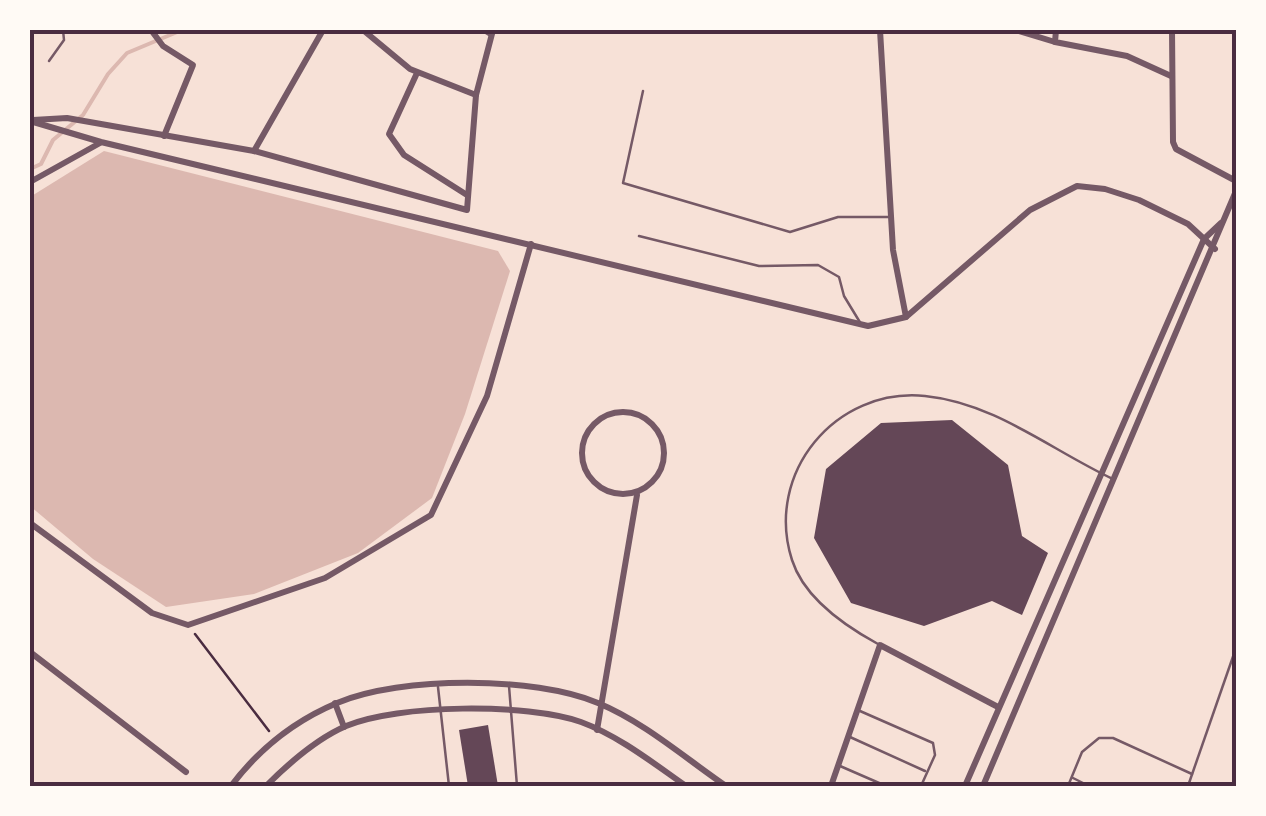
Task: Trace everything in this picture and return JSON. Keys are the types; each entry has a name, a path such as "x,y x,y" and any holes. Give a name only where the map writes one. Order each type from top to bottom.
{"street":[{"path":"151,30 163,46 193,65 164,136"},
{"path":"254,151 323,30"},
{"path":"363,30 417,72 476,95"},
{"path":"880,30 890,217 906,316"},
{"path":"1016,30 1127,56 1172,77"},
{"path":"1055,42 1056,30"},
{"path":"1172,30 1176,149 1236,182"},
{"path":"30,121 67,118 254,151 468,210 476,95 492,33"},
{"path":"417,72 389,134 404,156 467,195"},
{"path":"30,121 101,142 862,325 906,316 1030,210 1077,186 1105,188 1140,200 1188,224 1214,249"},
{"path":"30,182 80,150 101,142"},
{"path":"982,786 1236,192"},
{"path":"965,786 1204,238 1222,222"},
{"path":"30,523 152,613 188,625 325,578 431,516 487,396 530,244"},
{"path":"597,730 637,495 660,474 666,453 660,432 644,416 623,410 602,416 586,432 581,453 587,474 602,490 637,495"},
{"path":"831,786 880,645 998,708"},
{"path":"30,652 186,772"},
{"path":"231,786 274,738 335,703 364,693 482,681 563,691 601,704 726,786"},
{"path":"335,703 344,726"},
{"path":"266,786 291,762 344,726 438,710 509,712 579,721 686,786"}],"lane":[{"path":"50,61 64,40 63,30"},
{"path":"481,30 492,33"},
{"path":"643,91 623,183 790,232 838,217 890,217"},
{"path":"639,236 758,266 818,266 839,277 844,296 862,325"},
{"path":"880,645 824,609 792,562 786,506 796,466 836,417 870,400 923,396 976,406 1114,480"},
{"path":"1188,786 1236,648"},
{"path":"509,684 517,786"},
{"path":"438,686 448,786"},
{"path":"858,710 933,743 935,755 922,786"},
{"path":"849,736 928,772"},
{"path":"1068,786 1082,752 1099,738 1113,738 1192,774"},
{"path":"1236,763 1236,770"},
{"path":"838,766 886,786"},
{"path":"1072,778 1090,786"}],"path":[{"path":"188,625 274,738"}],"shaded area":[{"path":"104,151 498,251 510,271 465,414 432,498 358,553 254,594 166,607 93,559 30,506 30,197"}],"building":[{"path":"952,420 1008,465 1022,536 1048,553 1022,615 992,601 924,626 851,603 814,538 826,469 881,423"},
{"path":"488,725 498,786 468,786 459,730"}],"waterway":[{"path":"30,169 41,164 53,140 83,115 108,74 127,53 182,30"}]}
